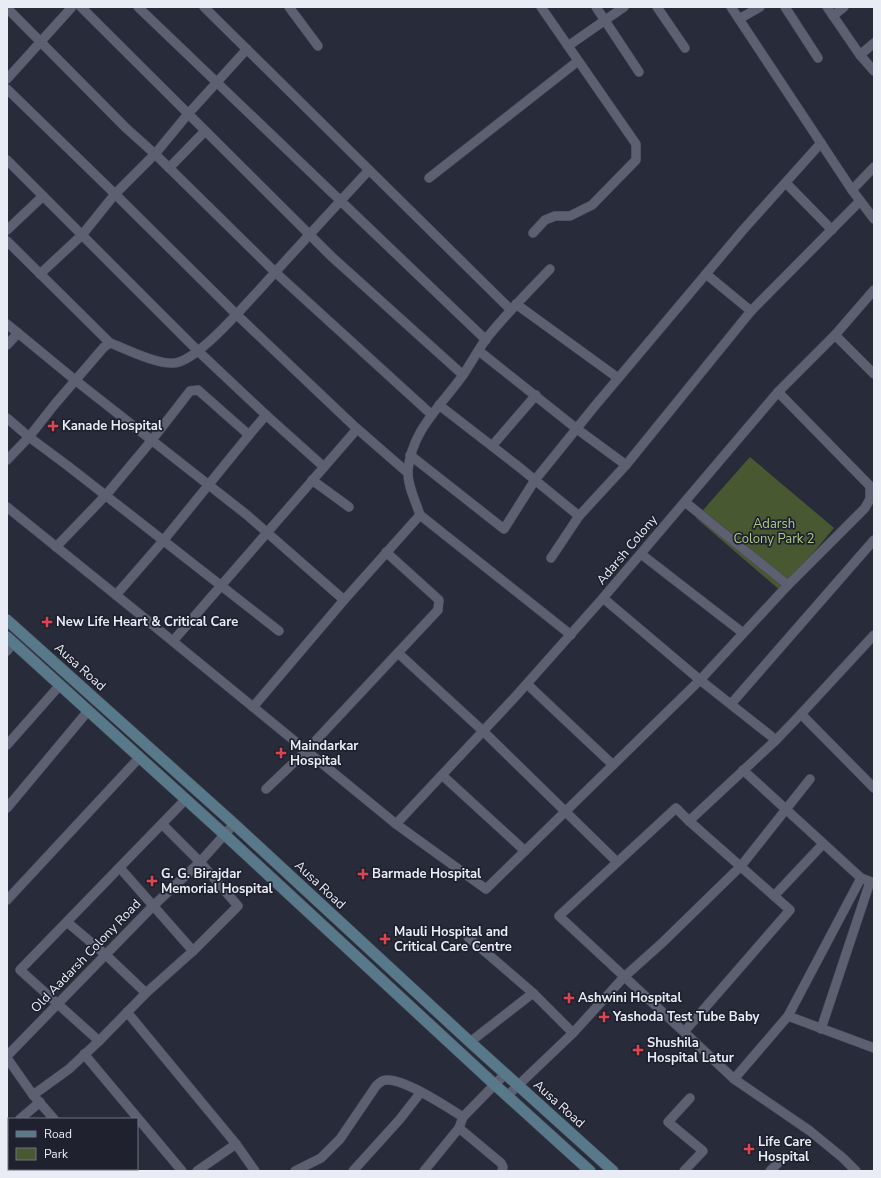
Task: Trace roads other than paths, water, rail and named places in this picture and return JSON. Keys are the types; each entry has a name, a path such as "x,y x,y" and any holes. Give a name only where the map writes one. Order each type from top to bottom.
{"main road":[{"name":"Ausa Road","path":"7,620 234,824 518,1086 613,1171"},
{"path":"9,644 60,686 224,834 584,1169"}],"street":[{"path":"7,79 72,7"},
{"path":"81,7 338,262 463,375"},
{"path":"138,7 486,340"},
{"path":"204,7 369,170 514,307 618,378"},
{"path":"290,7 318,46"},
{"path":"533,233 545,220 556,216 570,216 592,205 636,160 636,144 541,7"},
{"path":"596,7 639,72"},
{"path":"568,46 624,7"},
{"path":"657,7 685,48"},
{"path":"731,7 852,190 874,219"},
{"path":"739,19 760,7"},
{"path":"785,7 818,58"},
{"path":"827,7 860,55 874,71"},
{"path":"833,16 844,7"},
{"path":"7,8 39,42 126,128 156,154 275,272 432,415"},
{"path":"860,55 874,44"},
{"path":"40,274 82,235 115,194 156,154 216,81 247,49"},
{"path":"429,178 578,61"},
{"path":"7,89 236,314 357,429 408,473"},
{"path":"169,168 205,131"},
{"path":"410,455 504,529 536,480 618,378 706,274 821,143"},
{"path":"7,160 198,351 324,467"},
{"path":"852,190 874,167"},
{"path":"7,240 110,343 167,363 179,362 198,351 236,314 369,170"},
{"path":"786,183 832,230"},
{"path":"7,230 43,196"},
{"path":"551,558 579,516 626,465 751,311 860,201"},
{"path":"550,269 514,307 486,340 463,375 432,415 416,439 410,455 408,473 410,485 420,515 571,635"},
{"path":"706,274 751,311"},
{"name":"Adarsh Colony","path":"396,824 571,635 778,392 835,335 874,290"},
{"path":"7,324 75,380 267,532 344,600"},
{"path":"7,345 18,334"},
{"path":"835,335 874,374"},
{"path":"7,460 29,437 104,347 110,343"},
{"path":"479,350 577,429 626,465"},
{"path":"56,547 106,495 152,440 190,391 198,390 249,435"},
{"path":"7,507 396,824 486,889 700,680 788,585 865,508 870,500 870,486 778,392"},
{"path":"492,446 536,395"},
{"path":"440,405 536,480 579,516"},
{"path":"116,595 163,541 266,415"},
{"path":"7,418 29,437 106,495 278,631"},
{"path":"173,641 357,429"},
{"path":"312,480 349,507"},
{"path":"685,502 788,585"},
{"path":"253,707 344,600 420,515"},
{"path":"731,704 874,540"},
{"path":"266,789 306,751 438,610 439,600 386,552"},
{"path":"641,554 743,633"},
{"path":"603,598 700,680 776,740"},
{"path":"689,821 776,740 872,640"},
{"path":"398,652 483,731 617,862"},
{"path":"527,684 613,765"},
{"path":"7,745 60,686"},
{"path":"7,808 88,711"},
{"path":"801,714 874,788"},
{"path":"7,900 139,758"},
{"path":"743,770 861,878 872,883 821,1029"},
{"path":"442,775 525,851"},
{"path":"507,1096 573,1033 624,977 662,944 741,866 810,779"},
{"path":"99,1042 20,970 185,800"},
{"path":"684,1032 790,910 676,808 559,916 734,1079 810,1132 843,1158 856,1171"},
{"path":"21,1118 36,1098 99,1042 146,993 193,952 238,906 200,862 162,824"},
{"name":"Old Aadarsh Colony Road","path":"7,1057 153,906 200,862 234,824"},
{"path":"774,896 823,844"},
{"path":"120,868 193,952"},
{"path":"734,1079 788,1016 861,878"},
{"path":"67,922 106,955 146,993"},
{"path":"468,938 533,993 573,1033"},
{"path":"470,1042 533,993"},
{"path":"127,1012 236,1144 256,1171"},
{"path":"788,1016 874,1048"},
{"path":"84,1054 138,1118"},
{"path":"7,1057 36,1098 53,1118"},
{"path":"424,1171 459,1128 463,1117 505,1074"},
{"path":"295,1171 321,1158 340,1139 381,1081 388,1079 396,1081 422,1092 463,1117"},
{"path":"353,1171 422,1092"},
{"path":"684,1171 703,1151 668,1122 690,1098"},
{"path":"138,1118 182,1171"},
{"path":"459,1128 501,1163 503,1167 502,1171"},
{"path":"198,1171 236,1144"},
{"path":"770,1171 784,1157"}],"place":[{"name":"Kanade Hospital","path":"53,426"},
{"name":"New Life Heart & Critical Care","path":"47,622"},
{"name":"Maindarkar Hospital","path":"281,753"},
{"name":"Barmade Hospital","path":"363,874"},
{"name":"G. G. Birajdar Memorial Hospital","path":"152,881"},
{"name":"Mauli Hospital and Critical Care Centre","path":"385,939"},
{"name":"Ashwini Hospital","path":"569,998"},
{"name":"Yashoda Test Tube Baby","path":"604,1017"},
{"name":"Shushila Hospital Latur","path":"638,1050"},
{"name":"Life Care Hospital","path":"749,1149"}],"park label":[{"name":"Adarsh Colony Park 2","path":"774,532"}]}
